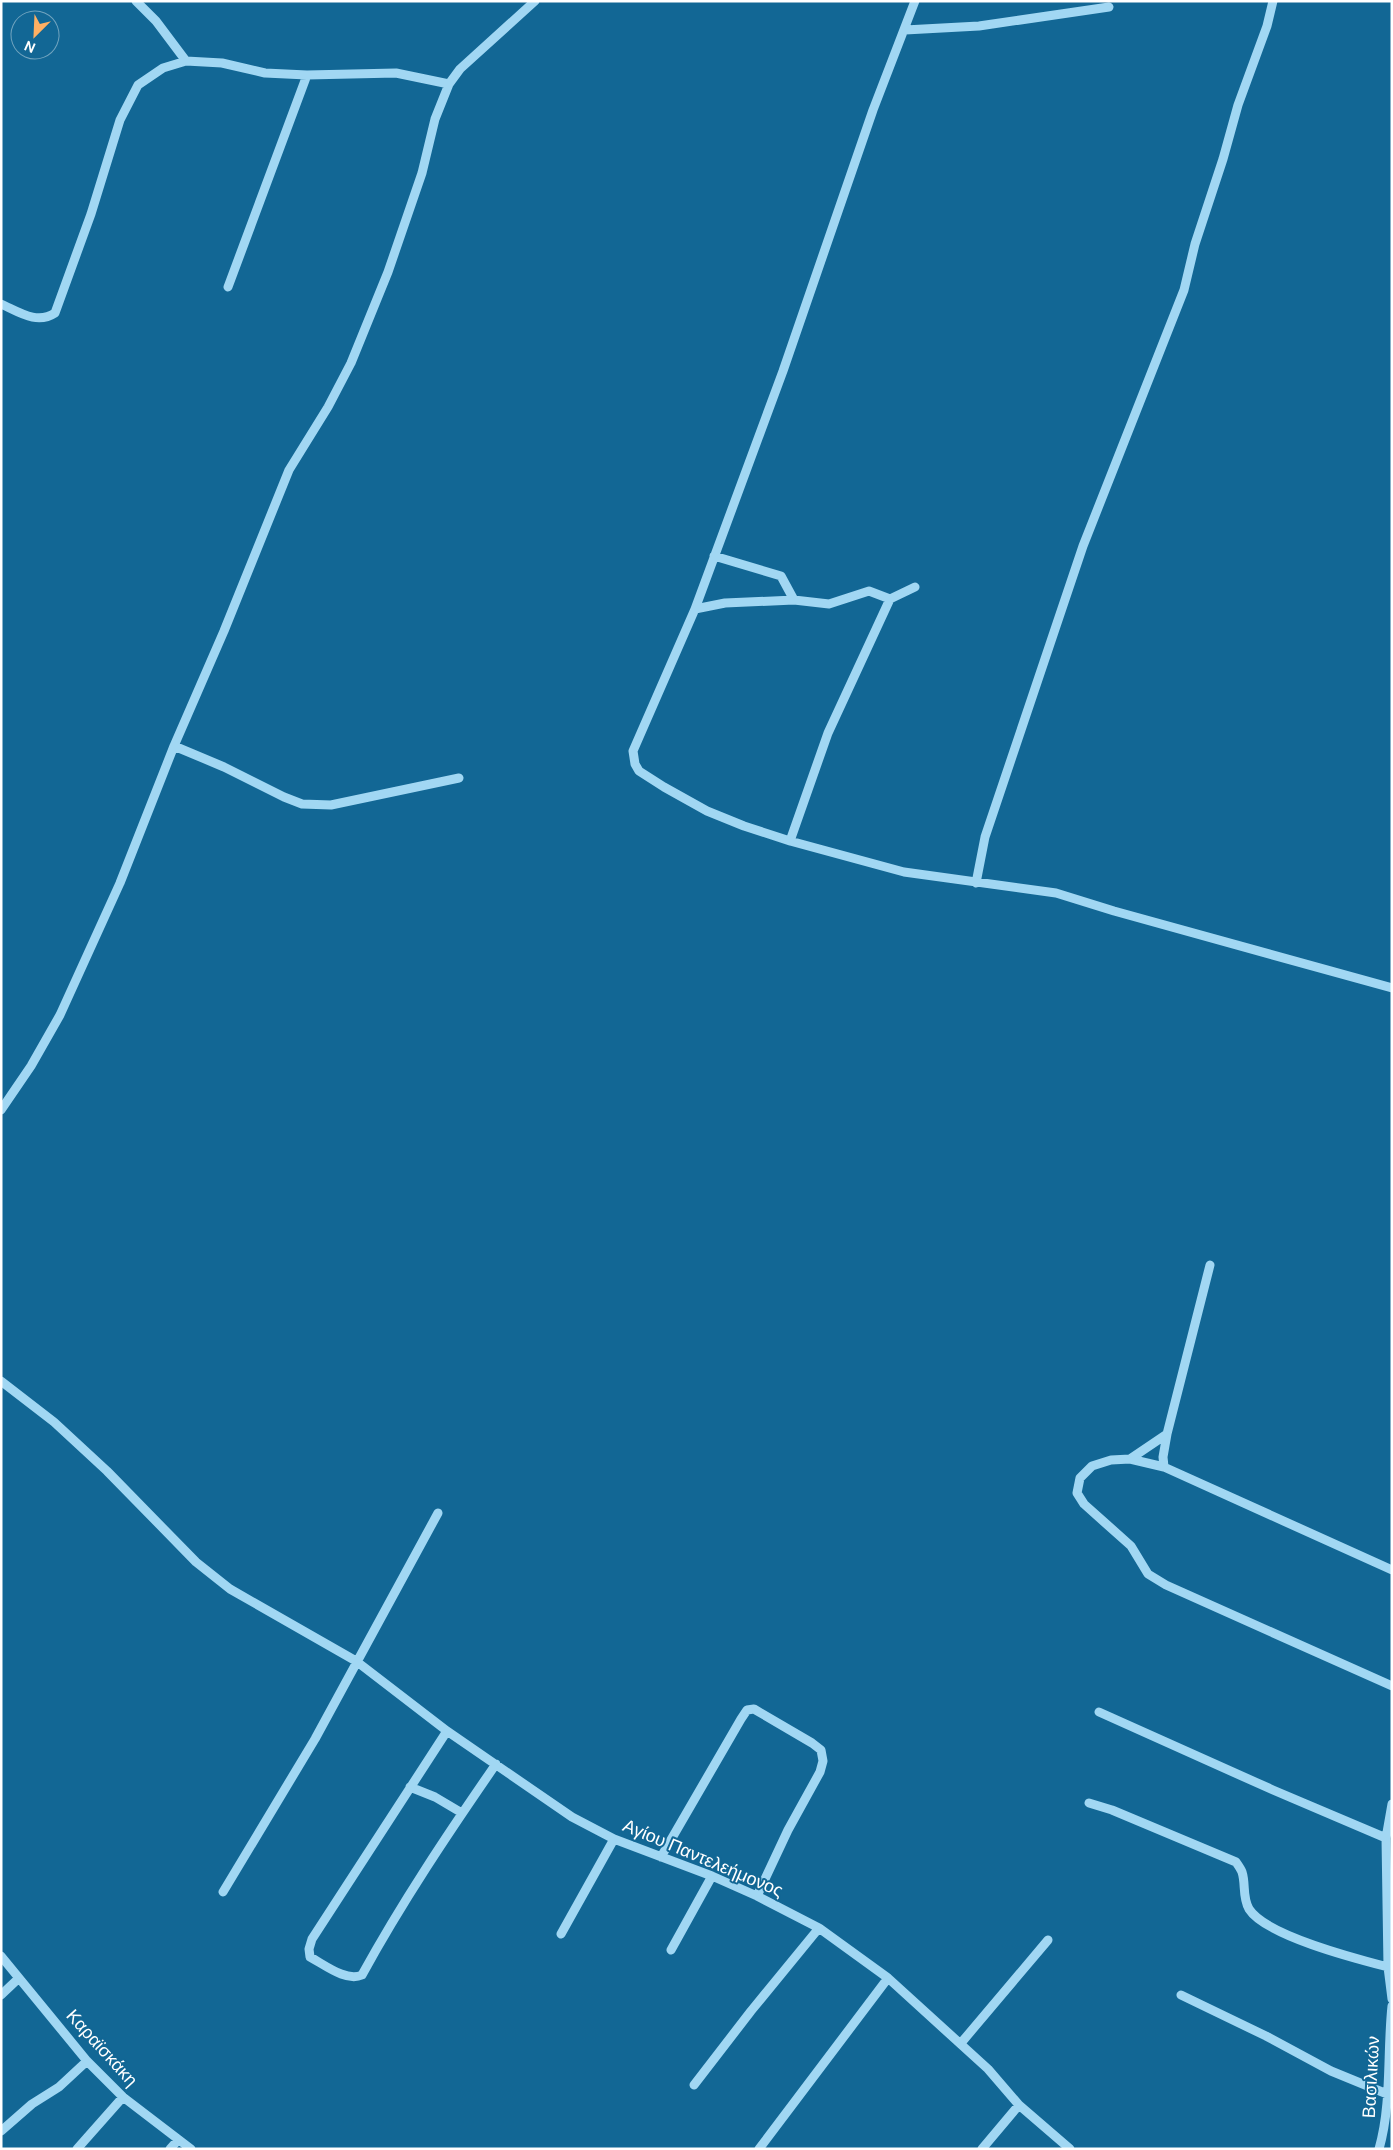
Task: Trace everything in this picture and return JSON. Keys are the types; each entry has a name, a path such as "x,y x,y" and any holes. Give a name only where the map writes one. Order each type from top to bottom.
{"street":[{"path":"136,1 156,22 186,61"},
{"path":"1,1110 31,1066 60,1015 120,883 174,746 228,622 290,470 328,407 351,363 388,272 422,173 435,119 449,84 460,69 535,1"},
{"path":"915,1 870,120 780,379 695,609 633,751 634,764 639,771 664,788 707,811 744,826 790,841 904,872 995,883 1056,893 1114,911 1392,988"},
{"path":"976,882 985,837 1083,546 1184,290 1195,244 1223,159 1238,105 1267,26 1272,1"},
{"path":"905,30 979,26 1109,7"},
{"path":"1,304 36,319 47,318 55,313 91,214 120,120 138,85 163,68 186,61 222,63 265,73 307,75 396,73 449,84"},
{"path":"228,288 307,75"},
{"path":"714,556 781,576 794,600"},
{"path":"790,841 828,733 890,599 915,587"},
{"path":"695,609 725,603 794,600 829,604 869,591 890,599"},
{"path":"174,746 224,767 284,798 302,804 331,805 459,778"},
{"path":"1164,1468 1163,1457 1167,1434 1210,1265"},
{"name":"Αγίου Παντελεήμονος","path":"1,1381 54,1422 108,1471 196,1562 223,1583 356,1661 447,1731 572,1817 614,1839 712,1876 757,1896 819,1928 888,1978 988,2069 1019,2105 1070,2149"},
{"path":"1130,1459 1167,1434"},
{"path":"1392,1570 1164,1468 1130,1459 1111,1460 1092,1466 1080,1478 1077,1494 1088,1508 1131,1546 1148,1574 1166,1585 1392,1686"},
{"path":"223,1892 315,1739 438,1514"},
{"path":"661,1857 741,1719 747,1710 754,1710 812,1743 821,1750 823,1761 820,1772 788,1830 757,1896"},
{"path":"1099,1712 1386,1838"},
{"path":"447,1731 312,1939 309,1949 310,1957 348,1977 355,1978 362,1974 387,1929 496,1764"},
{"path":"410,1787 435,1797 462,1813"},
{"path":"1089,1803 1112,1810 1236,1862 1242,1872 1245,1899 1250,1910 1263,1921 1281,1931 1341,1955 1388,1967"},
{"path":"1392,1804 1386,1838 1389,1898 1388,1967 1392,1999"},
{"path":"561,1934 614,1839"},
{"path":"671,1950 712,1876"},
{"path":"694,2084 819,1928"},
{"path":"961,2043 1048,1940"},
{"name":"Καραϊσκάκη","path":"1,1956 87,2061 123,2097 191,2149"},
{"path":"1,1995 19,1978"},
{"path":"758,2149 888,1978"},
{"path":"1181,1995 1266,2036 1331,2071 1389,2095"},
{"name":"Βασιλικών","path":"1379,2149 1389,2095 1388,2036 1392,2006"},
{"path":"1,2132 32,2104 59,2087 87,2061"},
{"path":"77,2149 123,2097"},
{"path":"982,2149 1019,2105"},
{"path":"170,2149 178,2140"}]}
